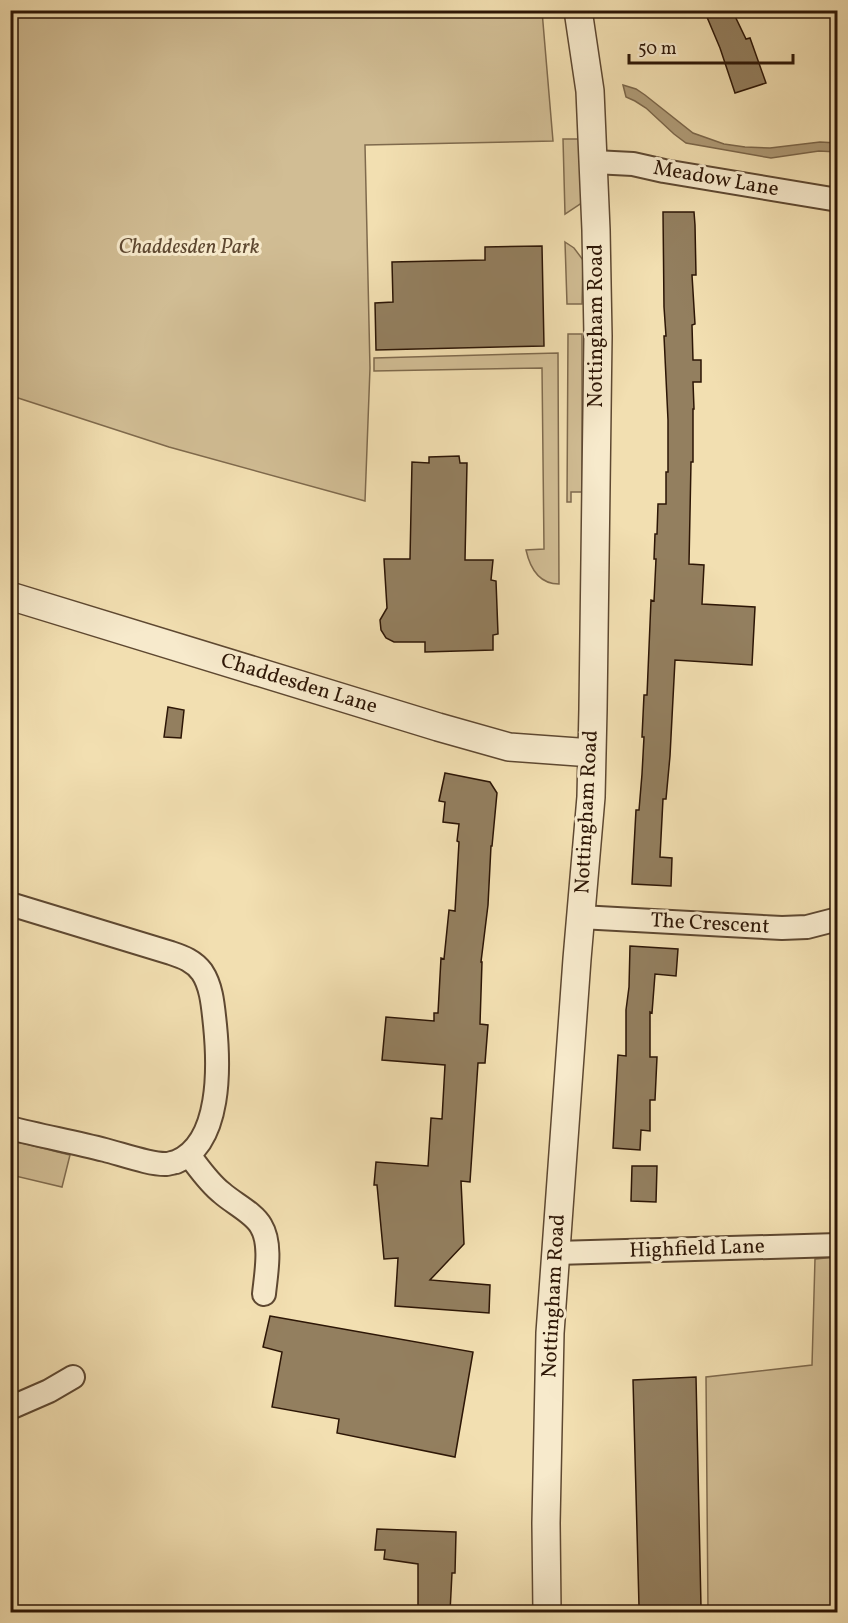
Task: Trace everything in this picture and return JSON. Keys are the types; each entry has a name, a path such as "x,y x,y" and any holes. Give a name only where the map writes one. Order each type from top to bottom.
{"street":[{"name":"Nottingham Road","path":"547,1612 546,1523 550,1333 580,917 591,797 592,753 598,336 590,92 578,10"},
{"name":"Meadow Lane","path":"594,162 633,164 837,200"},
{"name":"Chaddesden Lane","path":"10,596 509,747 592,753"},
{"path":"10,904 184,958 196,966 202,972 213,1006 217,1057 215,1096 206,1130 189,1155 176,1162 168,1164 143,1160 10,1128"},
{"name":"The Crescent","path":"580,917 782,928 807,927 837,918"},
{"path":"189,1155 220,1192 261,1226 267,1244 264,1294"},
{"name":"Highfield Lane","path":"556,1253 837,1245"},
{"path":"10,1408 41,1395 73,1377"}],"green space":[{"name":"Chaddesden Park","path":"11,11 542,11 553,141 365,145 370,368 365,501 169,447 15,397 11,410"},
{"path":"563,139 579,139 583,202 565,214"},
{"path":"565,242 574,248 583,260 582,304 567,304"},
{"path":"568,334 582,334 582,492 571,492 571,502 567,502"},
{"path":"558,353 559,584 546,581 536,574 526,550 544,549 542,368 374,371 374,358"},
{"path":"10,1140 70,1155 62,1187 11,1175"},
{"path":"837,1257 837,1612 708,1612 706,1377 812,1365 815,1259"}],"shaded area":[{"path":"623,85 645,95 693,133 724,144 770,148 820,142 837,143 837,152 819,151 771,158 686,143 646,108 626,97"}],"building":[{"path":"704,10 732,10 746,39 750,38 766,83 735,93"},
{"path":"663,212 694,212 695,225 696,275 692,275 695,324 692,325 693,360 701,360 701,382 693,382 689,564 704,565 702,604 755,607 752,665 675,660 670,756 666,799 663,799 660,857 672,858 671,886 632,884 636,810 639,810 642,774 644,695 647,695 651,600 654,601 655,534 657,534 658,504 666,504 666,472 668,472"},
{"path":"542,246 544,346 376,350 375,303 393,302 392,262 485,260 485,247"},
{"path":"459,456 460,463 467,463 465,560 493,560 491,580 496,581 498,634 493,635 493,650 425,652 425,642 394,642 386,638 381,630 380,620 387,608 384,559 410,559 412,462 429,463 429,457"},
{"path":"168,707 184,710 181,738 164,737"},
{"path":"445,773 490,782 497,793 481,962 480,1024 488,1025 485,1063 478,1063 470,1182 461,1181 464,1244 430,1280 490,1285 489,1313 395,1306 398,1258 384,1259 377,1185 374,1185 376,1162 428,1166 431,1118 442,1119 445,1065 382,1060 386,1017 434,1021 434,1013 438,1013 441,958 444,959 449,910 455,911 459,842 457,841 459,824 443,822 445,802 439,801"},
{"path":"630,946 678,949 676,976 655,974 652,1013 650,1012 650,1057 657,1057 655,1100 650,1100 650,1131 641,1130 640,1150 613,1148 618,1055 626,1056"},
{"path":"632,1166 657,1166 656,1202 631,1201"},
{"path":"270,1316 473,1352 455,1457 337,1433 339,1419 272,1407 282,1352 263,1347"},
{"path":"696,1377 701,1607 639,1606 633,1380"},
{"path":"377,1529 456,1532 455,1573 452,1573 450,1612 418,1612 418,1564 384,1559 385,1550 375,1550"}]}
